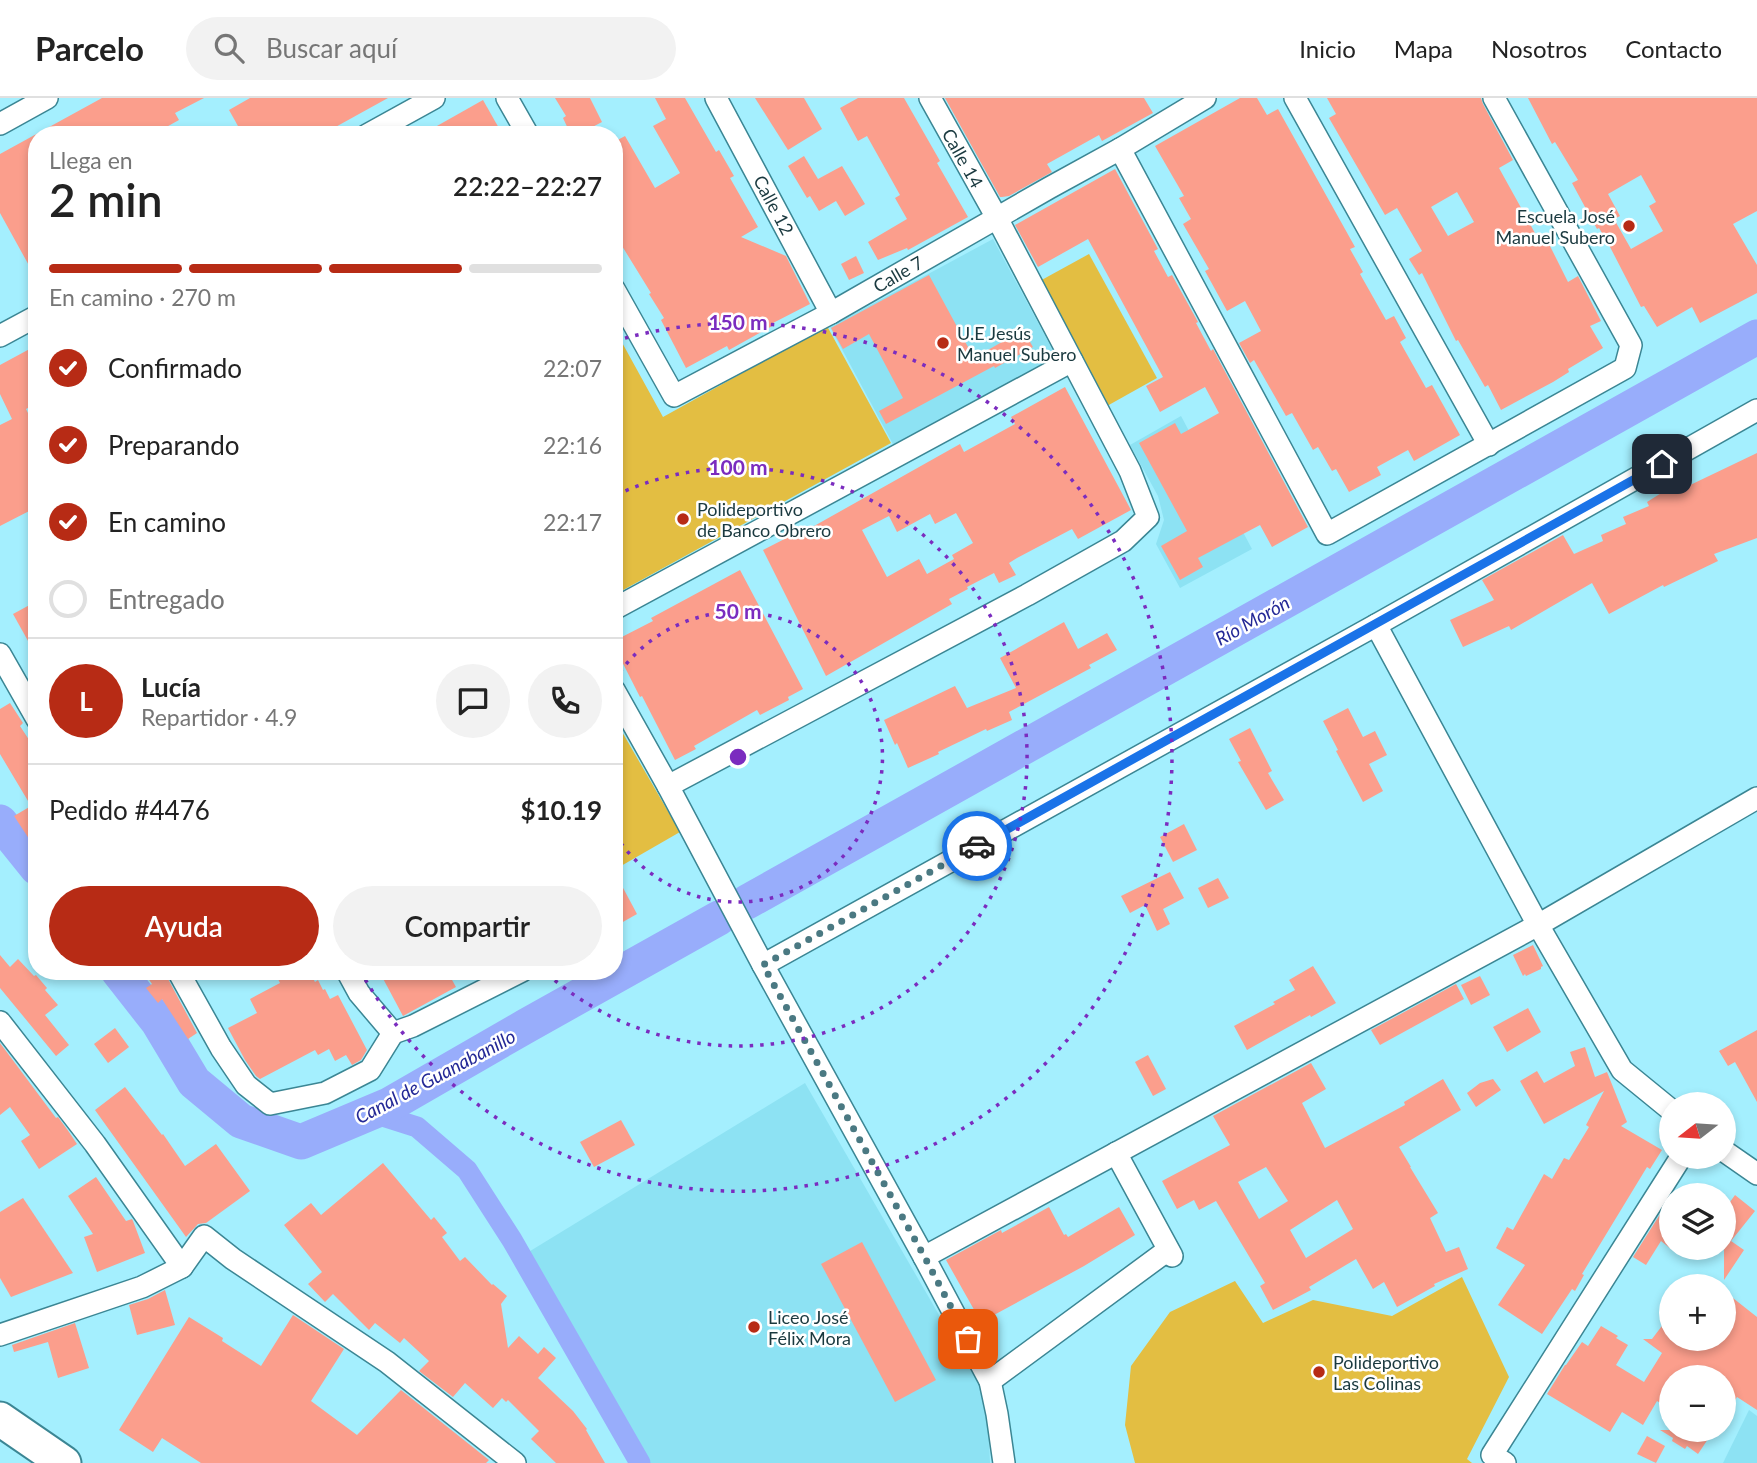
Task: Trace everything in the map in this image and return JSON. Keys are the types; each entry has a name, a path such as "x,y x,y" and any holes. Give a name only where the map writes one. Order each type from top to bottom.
{"main road":[{"path":"0,1419 64,1463"}],"street":[{"path":"0,124 47,98"},
{"path":"383,126 433,98"},
{"path":"507,98 523,126"},
{"name":"Calle 12","path":"716,98 831,313"},
{"name":"Calle 14","path":"668,786 1027,595 1123,541 1147,517 1130,471 997,218 930,98"},
{"name":"Calle 7","path":"623,305 674,396 831,313 1121,149 1205,98"},
{"path":"1295,98 1489,445"},
{"path":"1121,149 1327,534 1625,368 1631,345 1494,98"},
{"path":"0,337 28,321"},
{"path":"623,604 1072,361"},
{"path":"763,965 1757,410"},
{"path":"1376,625 1538,925 1622,1070 1659,1100"},
{"path":"0,654 28,703"},
{"path":"623,706 990,1381 1004,1463"},
{"path":"924,1256 1538,925 1757,798"},
{"path":"183,980 227,1058 246,1085 270,1104 325,1093 370,1070 393,1033 413,1026 504,980"},
{"path":"352,980 359,993 393,1033"},
{"path":"0,1022 95,1144 182,1267"},
{"path":"990,1381 1170,1253 1116,1153"},
{"path":"1736,1159 1757,1174"},
{"path":"1505,1463 1492,1455 1673,1169"},
{"path":"0,1335 142,1287 182,1267 204,1236 233,1259 387,1362 515,1463"}],"shaded area":[{"name":"U.E Jesús Manuel Subero","path":"993,239 1057,358 894,446 830,327"},
{"path":"1089,254 1157,378 1107,406 1038,282"},
{"name":"Polideportivo de Banco Obrero","path":"827,326 891,443 623,590 623,344 663,417"},
{"path":"1181,416 1252,549 1180,588 1156,544 1164,520 1158,496 1130,445"},
{"path":"623,734 680,832 623,865"},
{"name":"Liceo José Félix Mora","path":"805,1083 987,1398 990,1463 640,1463 522,1256"},
{"name":"Polideportivo Las Colinas","path":"1462,1277 1509,1377 1467,1459 1472,1463 1135,1463 1125,1425 1131,1366 1170,1312 1235,1281 1263,1323 1313,1300 1392,1316"},
{"path":"1749,1410 1757,1416 1757,1463 1723,1463 1733,1442 1736,1442"}],"building":[{"path":"102,98 204,98 175,113 179,120 168,126 51,126"},
{"path":"250,98 388,98 337,126 238,126 229,110"},
{"path":"555,98 590,98 602,122 594,126 567,126 563,118 566,116"},
{"path":"655,98 685,98 716,152 719,150 734,176 730,178 758,227 741,237 786,256 810,304 729,350 727,346 686,368 661,320 664,318 649,294 651,293 623,248 623,137 625,136 655,188 680,173 653,126 666,119"},
{"path":"755,98 804,98 822,129 788,150"},
{"path":"858,98 904,98 968,217 908,250 907,248 878,260 868,242 907,219 895,198 900,195 867,136 858,141 840,108"},
{"path":"945,98 1144,98 1153,113 1102,141 1099,135 1047,164 1052,172 1009,196 1000,197"},
{"path":"1240,98 1257,98 1267,115 1278,109 1355,247 1350,249 1363,272 1360,274 1386,320 1394,316 1406,338 1400,342 1426,388 1432,385 1460,435 1414,461 1408,450 1377,467 1381,475 1349,492 1336,469 1332,471 1318,447 1313,450 1292,413 1286,416 1254,360 1250,363 1239,343 1261,331 1245,301 1227,311 1205,271 1209,269 1183,224 1191,219 1179,198 1184,196 1155,146"},
{"path":"1327,98 1481,98 1513,160 1499,168 1541,244 1547,240 1568,282 1578,276 1601,321 1590,326 1603,348 1568,369 1569,372 1553,382 1501,410 1488,385 1485,387 1458,340 1456,341 1422,273 1419,275 1409,259 1422,251 1397,208 1385,215 1329,118 1336,114","holes":["1457,192 1474,222 1448,236 1431,207"]},
{"path":"1528,98 1757,98 1757,211 1733,224 1757,265 1757,293 1700,323 1692,307 1657,327 1644,306 1641,307 1609,245 1599,228 1597,229 1572,183 1578,180 1555,142 1552,144","holes":["1641,175 1656,202 1649,206 1663,231 1631,249 1614,219 1620,216 1608,194"]},
{"path":"483,100 498,126 437,126"},
{"path":"28,139 28,264 0,213 0,154"},
{"path":"804,156 818,179 842,166 865,204 845,216 836,201 819,211 810,196 807,198 788,166"},
{"path":"1115,169 1158,249 1154,251 1168,277 1172,275 1308,527 1272,547 1260,525 1198,558 1203,567 1180,580 1161,546 1187,531 1139,443 1175,423 1181,434 1219,413 1205,387 1160,412 1146,386 1163,377 1088,239 1038,267 1015,225"},
{"path":"856,256 864,273 849,280 841,264"},
{"path":"929,275 974,358 1023,330 1033,347 886,424 879,411 903,398 869,334 843,349 831,328"},
{"path":"28,350 28,512 0,526 0,425 12,419 0,394 0,365"},
{"path":"1065,387 1131,510 1078,539 1072,529 1017,558 1009,563 1016,575 999,583 994,573 967,587 968,589 949,599 952,604 826,676 763,550 806,528 807,530 960,444 964,452 1015,424 1011,417","holes":["956,513 973,543 952,555 954,559 927,574 919,559 887,577 862,530 889,516 897,532 930,514 935,524"]},
{"path":"1757,453 1757,538 1714,554 1718,561 1664,587 1663,585 1609,614 1592,583 1511,630 1509,626 1463,647 1450,620 1494,600 1482,580 1563,535 1574,554 1603,541 1601,535 1626,524 1623,517 1649,506 1647,502 1682,480 1686,487"},
{"path":"740,570 803,689 788,697 789,700 760,715 757,710 675,760 623,664 623,636 653,621 651,618"},
{"path":"28,606 28,641 13,614"},
{"path":"1064,622 1078,649 1107,633 1117,650 1089,665 1091,668 1009,712 1012,720 987,731 986,729 908,768 884,720 955,686 967,708 1016,688 1000,658"},
{"path":"10,703 23,723 20,726 28,738 28,801 0,754 0,709"},
{"path":"1348,708 1363,737 1375,731 1387,755 1369,764 1383,791 1363,802 1323,721"},
{"path":"1250,728 1272,771 1268,773 1284,800 1266,810 1238,762 1241,761 1229,739"},
{"path":"28,808 28,837 14,816"},
{"path":"1184,824 1197,850 1173,862 1160,837"},
{"path":"1170,872 1184,898 1163,909 1170,924 1157,931 1145,905 1130,913 1121,896"},
{"path":"1218,878 1229,898 1208,908 1198,888"},
{"path":"623,888 637,914 623,922"},
{"path":"1533,945 1543,966 1523,976 1513,955"},
{"path":"0,955 10,967 18,959 28,970 28,980 40,980 58,1005 45,1015 69,1045 56,1056 0,988"},
{"path":"1313,966 1336,1003 1247,1050 1234,1026 1295,990 1289,980"},
{"path":"1480,976 1490,995 1471,1005 1461,985"},
{"path":"149,980 169,980 197,1033 188,1039 162,999 158,1003 146,988 152,984"},
{"path":"278,980 318,980 330,999 338,995 367,1050 361,1060 352,1065 346,1055 335,1061 329,1049 318,1055 315,1050 260,1079 256,1076 228,1028 257,1013 250,999 280,983"},
{"path":"384,980 452,980 456,987 403,1016"},
{"path":"1456,984 1464,999 1380,1045 1371,1030"},
{"path":"1528,1008 1541,1032 1507,1052 1493,1027"},
{"path":"115,1028 129,1047 108,1063 94,1044"},
{"path":"1757,1030 1757,1102 1735,1062 1728,1066 1719,1051"},
{"path":"0,1043 77,1144 39,1169 21,1141 30,1135 10,1107 0,1115"},
{"path":"1585,1047 1595,1077 1607,1072 1627,1122 1621,1126 1659,1148 1659,1155 1650,1169 1647,1167 1582,1274 1584,1275 1575,1291 1572,1289 1542,1334 1498,1305 1525,1265 1496,1248 1507,1227 1513,1230 1544,1174 1552,1179 1564,1158 1569,1160 1589,1127 1586,1125 1604,1091 1544,1124 1520,1081 1537,1071 1544,1083 1575,1066 1570,1052"},
{"path":"1148,1055 1166,1089 1153,1096 1135,1062"},
{"path":"1311,1063 1326,1089 1302,1103 1325,1148 1405,1105 1404,1102 1443,1079 1461,1110 1399,1147 1438,1213 1430,1218 1446,1252 1459,1247 1468,1269 1434,1284 1435,1286 1397,1307 1384,1282 1373,1289 1356,1259 1309,1287 1311,1290 1273,1310 1260,1286 1265,1283 1216,1201 1199,1210 1194,1200 1177,1209 1162,1181 1230,1145 1213,1116","holes":["1266,1167 1288,1201 1259,1219 1238,1182","1337,1200 1353,1229 1306,1258 1290,1230"]},
{"path":"1493,1079 1501,1090 1476,1107 1467,1093 1480,1083"},
{"path":"125,1087 185,1166 216,1144 250,1191 206,1223 198,1224 186,1237 95,1110"},
{"path":"621,1120 635,1145 594,1167 580,1142"},
{"path":"383,1163 431,1220 434,1217 447,1233 442,1237 460,1261 465,1257 492,1285 507,1296 501,1304 508,1348 519,1336 538,1354 544,1347 556,1358 538,1378 573,1411 587,1429 605,1463 556,1463 531,1439 539,1431 508,1400 506,1402 502,1398 493,1408 465,1383 453,1397 419,1371 429,1361 404,1338 400,1343 375,1323 369,1330 333,1294 325,1302 308,1284 322,1272 284,1225 311,1203 321,1215"},
{"path":"96,1177 126,1221 132,1219 145,1253 97,1272 84,1237 93,1234 68,1196"},
{"path":"1736,1196 1755,1211 1736,1235"},
{"path":"23,1198 73,1273 11,1297 0,1278 0,1212"},
{"path":"1049,1207 1064,1235 1068,1237 1119,1207 1135,1235 981,1322 946,1260"},
{"path":"1659,1216 1659,1244 1646,1265 1633,1257"},
{"path":"862,1242 936,1380 895,1402 821,1264"},
{"path":"1736,1244 1744,1250 1728,1274 1724,1274 1724,1260 1736,1260"},
{"path":"165,1290 175,1325 137,1335 129,1305"},
{"path":"1736,1300 1757,1317 1757,1410 1736,1398 1736,1365 1659,1365 1659,1402 1657,1401 1643,1425 1622,1412 1610,1432 1547,1394 1582,1342 1588,1346 1601,1326 1628,1345 1616,1365 1644,1382 1662,1353 1659,1351 1736,1351"},
{"path":"293,1315 344,1349 311,1401 357,1435 401,1390 489,1460 486,1463 201,1463 162,1438 153,1452 119,1430 189,1317 261,1366"},
{"path":"75,1323 89,1368 58,1378 48,1342 14,1352 12,1345"},
{"path":"1659,1330 1659,1351 1643,1339 1652,1339"},
{"path":"1647,1436 1665,1446 1656,1463 1637,1454"},
{"path":"1674,1442 1706,1442 1698,1454 1687,1446 1685,1449"}],"waterway":[{"name":"Río Morón","path":"747,902 1757,337"},
{"name":"Canal de Guanabanillo","path":"0,822 28,857"},
{"name":"Canal de Guanabanillo","path":"623,972 719,918"},
{"name":"Canal de Guanabanillo","path":"125,980 158,1022 194,1082 241,1121 301,1142 389,1105 608,980"},
{"path":"370,1112 417,1127 467,1170 512,1240 640,1463"}],"way so far":[{"path":"968,1339 763,965 977,846"}],"place":[{"name":"Escuela José Manuel Subero","path":"1629,226"},
{"name":"U.E Jesús Manuel Subero","path":"943,343"},
{"name":"Polideportivo de Banco Obrero","path":"683,519"},
{"name":"Liceo José Félix Mora","path":"754,1327"},
{"name":"Polideportivo Las Colinas","path":"1319,1372"}],"route":[{"path":"977,846 1662,464"}]}
